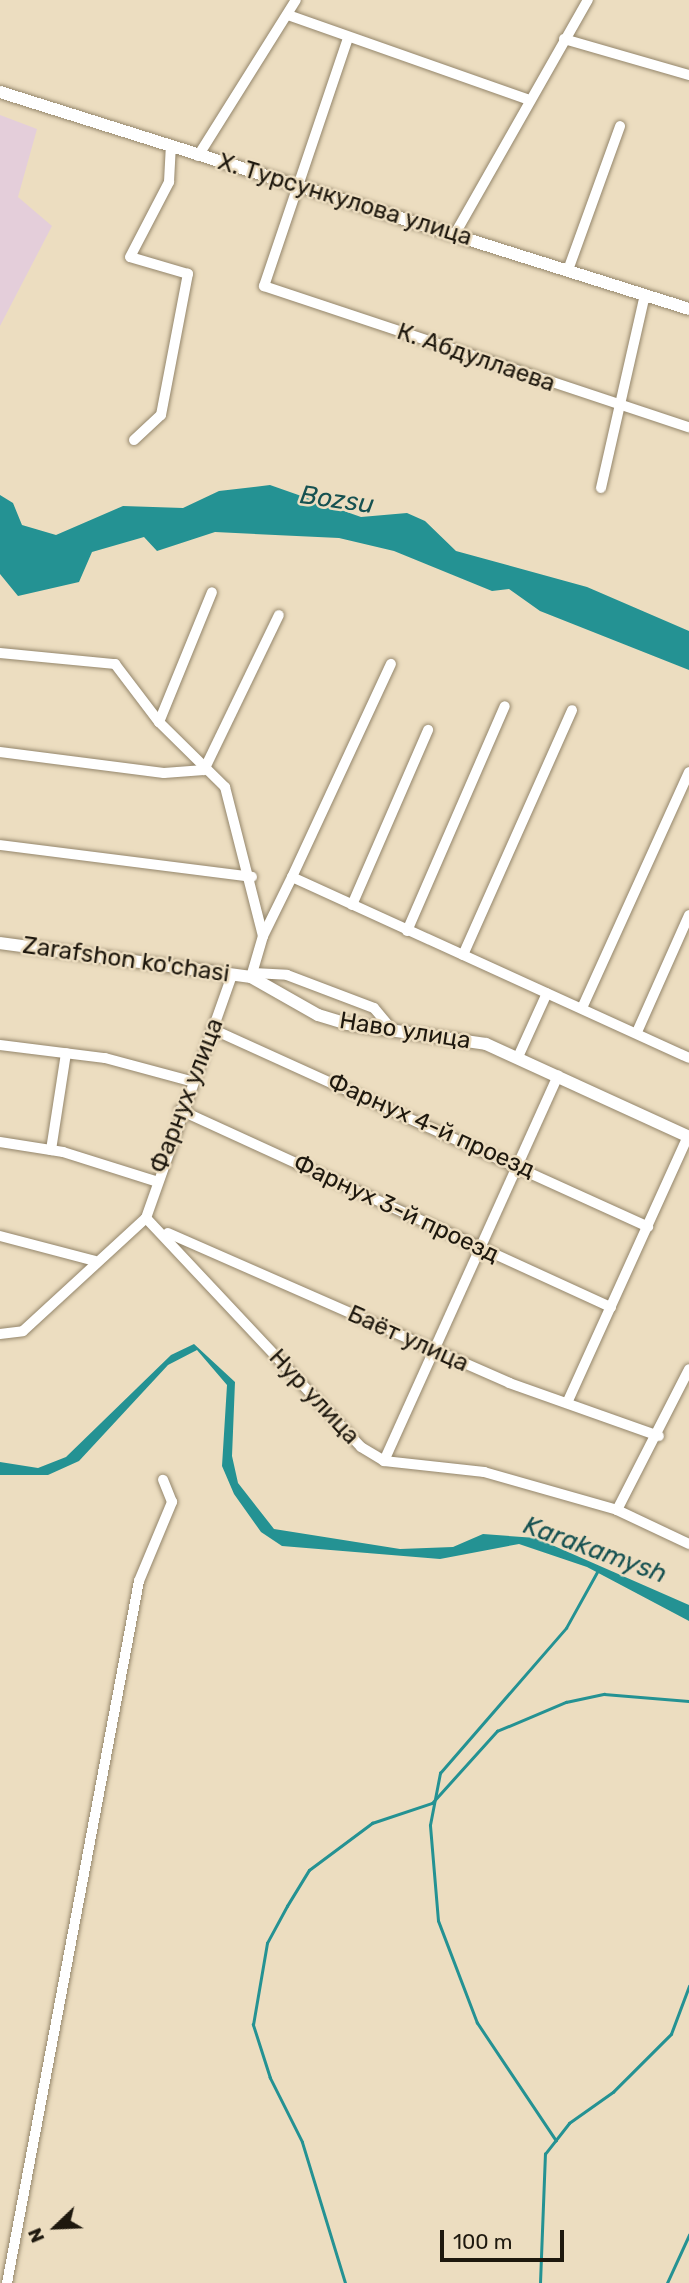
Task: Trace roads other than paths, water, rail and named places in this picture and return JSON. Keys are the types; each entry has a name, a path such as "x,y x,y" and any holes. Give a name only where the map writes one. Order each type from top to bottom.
{"street":[{"path":"198,156 296,0"},
{"path":"456,232 527,99 588,0"},
{"path":"288,15 527,99"},
{"path":"296,186 348,38"},
{"path":"564,39 689,75"},
{"name":"Х. Турсункулова улица","path":"0,93 171,148 456,232 689,309"},
{"path":"568,270 620,127"},
{"path":"134,440 161,415 188,275 130,257 169,181 171,148"},
{"name":"К. Абдуллаева","path":"296,186 264,286 616,406 689,427"},
{"path":"601,488 616,406 645,295"},
{"path":"159,722 212,592"},
{"path":"204,770 279,615"},
{"path":"0,653 115,664 126,673 159,722 204,770 225,787 251,877 264,936"},
{"path":"390,1026 374,1008 287,975 252,975 264,936 391,664"},
{"path":"407,931 505,706"},
{"path":"463,955 572,710"},
{"path":"352,905 428,730"},
{"path":"0,751 164,773 204,770"},
{"path":"582,1008 689,772"},
{"path":"0,845 251,877"},
{"path":"292,877 689,1058"},
{"path":"637,1032 689,915"},
{"name":"Zarafshon ko'chasi","path":"0,943 232,975 252,975"},
{"name":"Фарнух улица","path":"146,1218 155,1181 180,1110 232,975"},
{"name":"Наво улица","path":"252,975 318,1015 390,1026 518,1057 689,1136"},
{"path":"518,1057 547,993"},
{"name":"Фарнух 4-й проезд","path":"212,1029 518,1163 648,1227"},
{"path":"0,1045 66,1053 190,1082"},
{"path":"51,1150 66,1053"},
{"path":"384,1461 558,1075"},
{"name":"Фарнух 3-й проезд","path":"180,1110 611,1307"},
{"path":"567,1403 689,1136"},
{"path":"0,1142 51,1150 155,1181"},
{"path":"0,1334 23,1331 95,1261 146,1218"},
{"name":"Нур улица","path":"146,1218 161,1230 337,1426 384,1461 484,1472 617,1510 689,1544"},
{"name":"Баёт улица","path":"161,1230 433,1350 659,1436"},
{"path":"0,1236 95,1261"},
{"path":"617,1510 659,1436 689,1368"},
{"path":"7,2283 139,1581 173,1502 163,1479"}],"water":[{"name":"Bozsu","path":"270,485 361,517 407,513 425,521 456,551 587,587 689,631 689,670 540,611 509,589 492,591 394,551 339,538 215,532 157,551 144,537 92,552 79,582 18,596 0,574 0,495 13,503 22,525 56,535 123,506 183,508 219,491"},
{"path":"194,1344 235,1382 232,1456 238,1483 274,1529 400,1549 453,1547 483,1534 536,1538 689,1605 689,1621 587,1567 519,1544 440,1559 282,1546 261,1532 234,1494 222,1466 227,1385 197,1350 168,1365 79,1461 48,1475 0,1475 0,1462 38,1468 66,1457 171,1355"}],"waterway":[{"name":"Karakamysh","path":"556,2141 477,2023 438,1921 430,1825 440,1773 566,1628 597,1572"},
{"path":"345,2283 302,2142 270,2078 253,2025 267,1943 287,1906 309,1870 372,1823 432,1803 497,1731 566,1702 604,1694 689,1701"},
{"path":"540,2283 545,2154 569,2123 613,2092 671,2034 689,1986"},
{"path":"667,2283 689,2235"}]}
